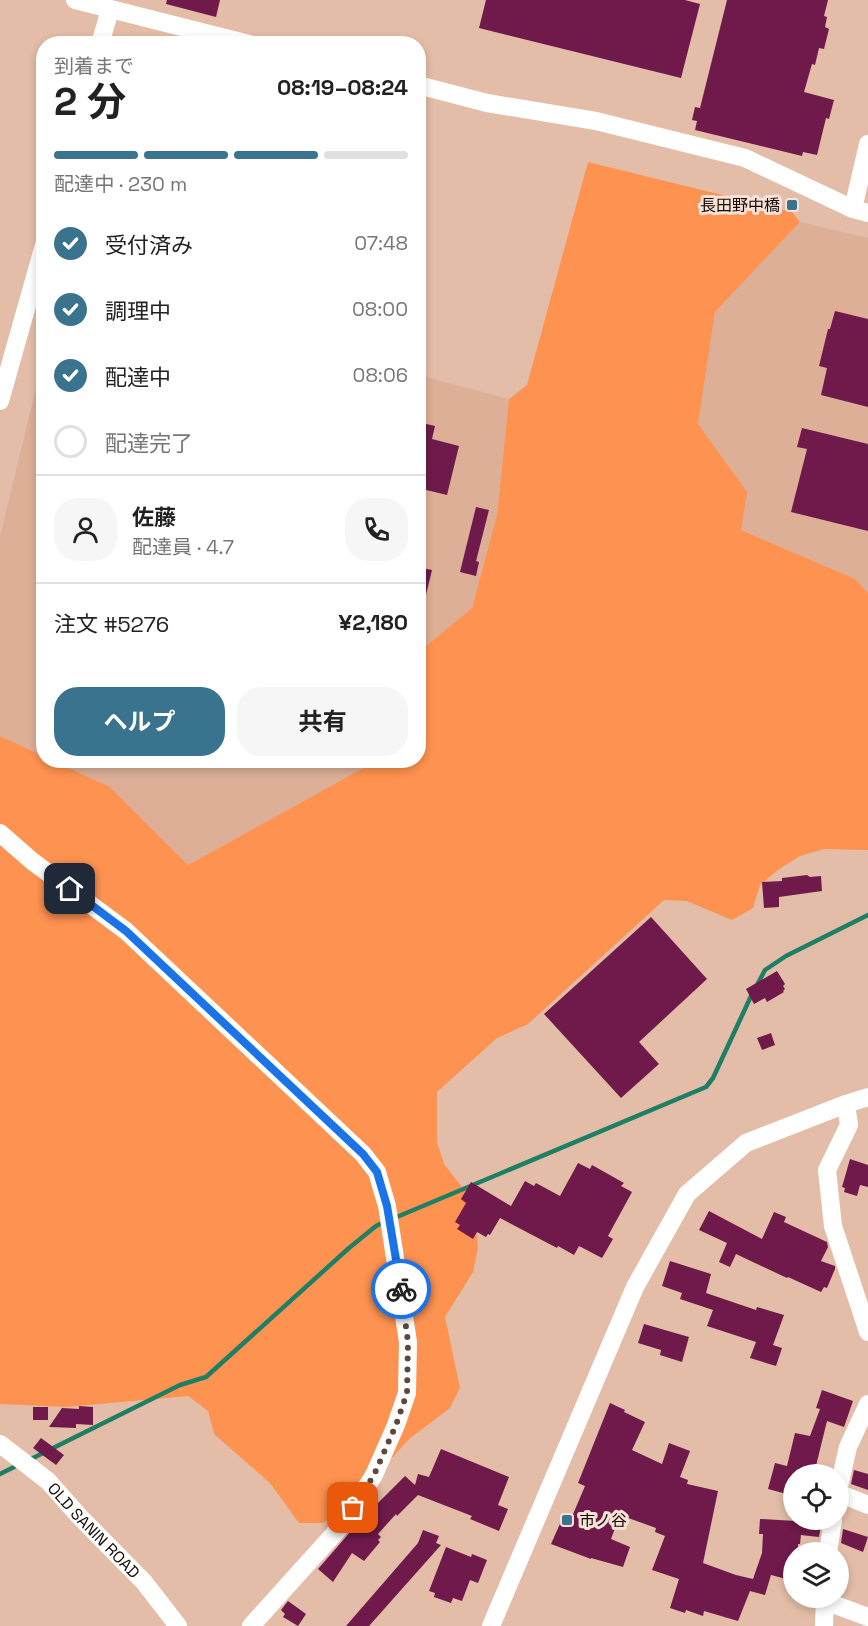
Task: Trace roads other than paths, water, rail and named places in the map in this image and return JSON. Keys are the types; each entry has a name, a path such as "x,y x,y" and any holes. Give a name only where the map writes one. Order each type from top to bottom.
{"street":[{"path":"75,0 218,36"},
{"path":"102,36 110,10"},
{"path":"426,87 487,103 596,121 745,158 860,211 868,144"},
{"path":"0,401 36,273"},
{"path":"0,833 32,861 126,931 355,1146 377,1172 387,1206 408,1342 407,1393 374,1475 343,1524 251,1626"},
{"path":"491,1626 635,1287 687,1194 746,1143 868,1097"},
{"path":"846,1104 849,1125 826,1170 833,1226 868,1332"},
{"path":"844,1464 848,1447 868,1404"},
{"name":"OLD SANIN ROAD","path":"0,1444 48,1480 79,1516 144,1582 178,1626"},
{"path":"849,1497 868,1505"},
{"path":"824,1626 825,1608"},
{"path":"846,1608 868,1617"}],"waterway":[{"path":"756,987 765,970 786,956 868,915"},
{"path":"392,1219 706,1087 713,1078 752,994"},
{"path":"29,1460 180,1385 206,1377 349,1248 384,1222"},
{"path":"0,1474 18,1465"}],"place":[{"name":"長田野中橋","path":"792,205"},
{"name":"市ノ谷","path":"567,1520"}]}
